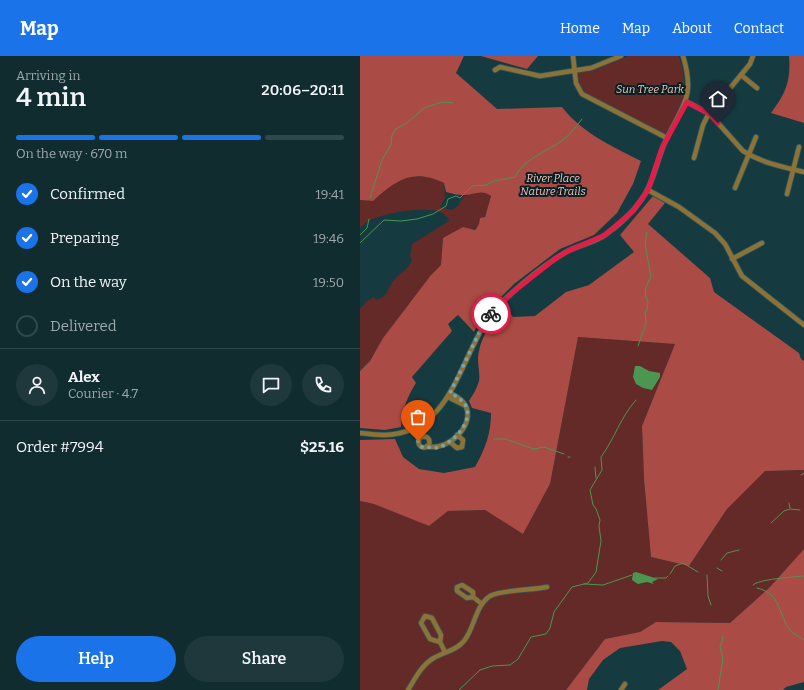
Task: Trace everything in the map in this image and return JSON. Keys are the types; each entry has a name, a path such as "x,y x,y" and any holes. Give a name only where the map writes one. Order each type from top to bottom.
{"street":[{"path":"573,56 573,71 576,83 582,94 667,138"},
{"path":"495,70 500,67 540,76 591,68 621,56"},
{"path":"360,433 385,435 408,431 426,421 437,412 449,395 480,331 488,317 502,302 556,258 568,251 605,235 633,211 648,190 667,138 687,102 689,77 683,56"},
{"path":"694,158 703,125 750,64 753,56"},
{"path":"742,75 756,88"},
{"path":"687,102 710,114 743,151 766,162 804,172"},
{"path":"735,188 756,137"},
{"path":"787,194 798,147"},
{"path":"648,190 679,207 715,233 725,244 742,276 804,325"},
{"path":"732,259 762,243"},
{"path":"427,446 436,448 450,442 466,422 467,414 462,400 449,395"},
{"path":"450,442 457,448 462,447 463,440 457,435"},
{"path":"408,690 427,663 463,642 482,604 490,597 502,592 547,587"},
{"path":"473,597 482,604"},
{"path":"440,642 434,641 427,634 421,623 425,616 432,618 437,627 441,635 440,642 445,652"},
{"path":"621,690 625,684"}],"green space":[{"name":"River Place Nature Trails","path":"360,56 464,56 456,73 497,109 562,107 588,132 641,161 633,184 617,213 594,235 560,249 514,284 482,316 474,332 458,315 448,324 452,331 412,377 416,383 410,393 402,415 401,427 385,430 360,428 360,371 370,361 383,338 431,275 441,265 443,238 463,227 475,230 479,224 480,218 485,217 491,196 480,192 462,195 446,192 444,183 423,177 414,177 406,178 397,182 373,201 360,200"},
{"path":"481,56 538,56 527,69"},
{"name":"Sun Tree Park","path":"628,56 679,56 684,78 683,97 677,115 665,134 587,95 578,82 576,73 597,69"},
{"path":"789,56 804,56 804,123 771,113 784,93 789,73"},
{"path":"411,176 432,177 444,183 445,198 440,207 452,210 458,206 464,196 484,192 491,195 488,207 485,216 476,227 463,233 443,238 441,265 431,275 383,338 370,361 360,371 360,309 367,301 374,297 376,300 386,294 392,282 404,271 412,260 410,256 412,244 449,221 448,218 441,212 434,210 414,210 382,216 366,222 360,228 360,200 373,201 392,184"},
{"path":"653,196 665,203 648,224 710,278 714,292 799,353 801,359 804,361 804,470 765,471 727,509 689,566 651,557 644,479 642,426 675,344 578,337 550,484 523,534 485,510 448,511 429,526 374,504 360,501 360,440 395,439 403,457 419,469 444,473 475,467 487,441 491,413 472,408 469,401 479,382 479,352 483,337 487,330 496,318 507,308 513,317 535,316 566,292 589,285 634,252 620,235"},
{"path":"578,337 675,344 642,426 644,479 651,557 689,566 727,509 765,471 804,470 804,549 769,588 730,623 656,622 640,632 605,639 566,690 360,690 360,501 374,504 429,526 448,511 485,510 523,534 550,484"},
{"path":"804,549 804,682 786,687 783,690 658,690 687,669 680,651 671,642 662,641 620,648 603,660 589,679 587,690 566,690 605,639 640,632 656,622 730,623 769,588"}],"shaded area":[{"path":"635,366 640,366 649,371 660,373 660,377 652,390 643,388 636,384 633,377"},
{"path":"636,572 658,579 652,582 654,584 647,582 638,584 632,580 633,573"}],"waterway":[{"path":"370,198 382,160 391,145 392,135 396,129 408,122 424,108 442,102 453,103"},
{"path":"360,243 384,220 401,221 417,219 433,214 446,206 448,199 456,196 460,198 472,186 486,185 494,181 515,177 523,166 529,161 566,137 582,119"},
{"path":"360,235 367,228 369,219"},
{"path":"638,346 646,323 645,312 647,310 648,302 646,299 646,289 651,277 645,244 647,232"},
{"path":"459,690 480,670 492,666 510,665 518,659 531,637 546,634 550,628 554,612 572,587 588,583 596,572 601,541 599,526 600,520 593,505 590,490 602,470 601,457 630,407 636,400"},
{"path":"494,439 505,439 534,449 544,447 564,454"},
{"path":"595,467 596,478"},
{"path":"789,503 790,508"},
{"path":"771,523 784,511 790,509 800,510"},
{"path":"721,560 727,553 739,550"},
{"path":"670,574 675,566 683,563 698,572"},
{"path":"717,568 722,571"},
{"path":"584,584 603,585 632,575"},
{"path":"707,575 708,596 711,605"},
{"path":"655,578 666,578 668,576"},
{"path":"753,585 762,581 804,576"},
{"path":"757,588 771,595 791,631 804,640"},
{"path":"718,690 723,659 720,647 723,639 722,636"}],"way so far":[{"path":"418,441 419,445 424,448 427,446 432,448 441,447 453,439 464,426 467,414 462,400 450,393 480,331 491,314"}],"route":[{"path":"491,314 513,292 556,258 568,251 605,235 633,211 648,190 662,148 687,102 710,114 718,123"}]}
